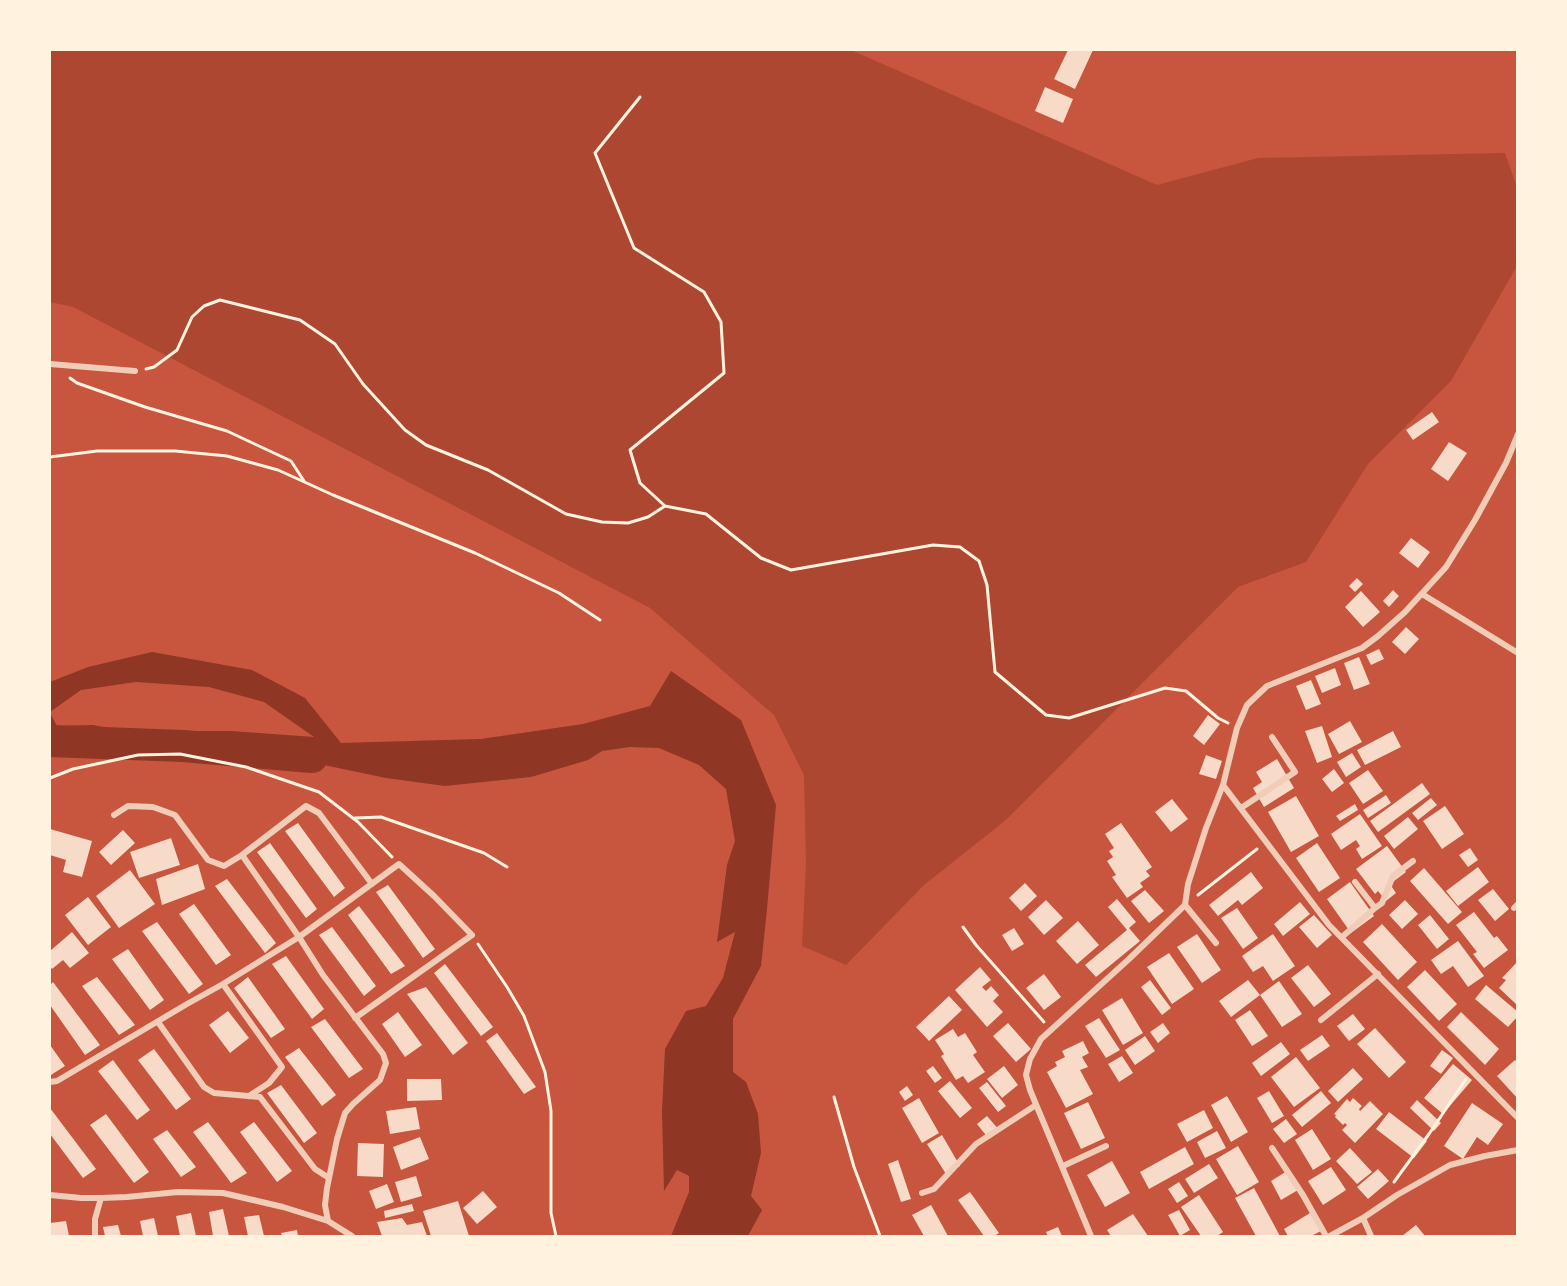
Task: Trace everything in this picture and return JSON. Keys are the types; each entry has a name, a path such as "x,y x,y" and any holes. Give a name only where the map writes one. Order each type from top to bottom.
{"street":[{"path":"51,364 135,371"},
{"path":"1091,1236 1030,1089 1026,1075 1030,1059 1041,1039 1185,905 1192,873 1247,705 1267,686 1362,648 1405,612 1446,567 1506,464 1518,434"},
{"path":"1422,594 1518,653"},
{"path":"1241,808 1295,772 1272,737"},
{"path":"1222,785 1322,916 1518,1118"},
{"path":"114,815 128,806 153,807 175,815 208,860 224,866 306,806 320,813 372,884"},
{"path":"242,855 323,975 383,1054 386,1063 380,1080 345,1113 329,1178 325,1204 328,1221"},
{"path":"1342,937 1382,903 1393,876 1413,861"},
{"path":"50,1082 57,1082 299,937 399,864 472,935 355,1018"},
{"path":"1355,882 1376,908"},
{"path":"1185,905 1216,944"},
{"path":"1322,1020 1378,974"},
{"path":"223,984 282,1067 269,1083 248,1096"},
{"path":"158,1022 204,1087 214,1093 260,1097 315,1170 329,1178"},
{"path":"922,1193 933,1189 976,1144 1036,1105"},
{"path":"1063,1166 1106,1146"},
{"path":"1272,1148 1328,1236 1363,1218 1397,1195 1450,1165 1518,1150"},
{"path":"50,1195 101,1198 178,1192 223,1193 284,1207 328,1221 352,1236"},
{"path":"95,1236 95,1219 101,1198"},
{"path":"1363,1218 1371,1236"}],"path":[{"path":"640,97 595,153 634,248 704,292 721,322 724,373 630,450 640,483 665,506 706,514 761,558 791,570 933,545 960,547 979,561 987,585 994,672 1046,715 1069,718 1165,688 1186,691 1218,718 1238,728"},
{"path":"135,371 154,367 177,350 192,317 204,306 220,300 300,320 334,344 363,384 405,430 426,446 488,470 566,514 602,522 628,523 648,517 665,506"},
{"path":"51,364 77,383 145,407 227,431 291,461 305,482"},
{"path":"50,456 97,452 175,451 228,456 278,470 475,553 559,592 600,620"},
{"path":"50,778 74,769 138,755 180,754 246,767 319,792 353,818 399,864"},
{"path":"353,818 381,817 484,853 507,867"},
{"path":"1185,905 1266,841"},
{"path":"963,927 976,945 1052,1029"},
{"path":"472,935 524,1016 545,1072 551,1111 551,1213 556,1236"},
{"path":"1397,1195 1393,1184 1473,1071"},
{"path":"834,1097 854,1167 880,1236"}],"shaded area":[{"path":"50,50 851,50 1157,185 1258,158 1505,153 1517,187 1517,266 1451,381 1368,464 1306,562 1238,587 1006,820 924,885 846,965 802,946 806,864 804,775 774,715 650,608 73,307 50,302"},
{"path":"152,652 252,670 305,698 341,743 481,739 583,724 650,706 671,671 741,720 776,805 761,966 733,1019 733,1072 746,1082 758,1114 761,1153 751,1196 762,1210 748,1236 671,1236 689,1192 689,1176 677,1170 664,1191 662,1111 665,1049 686,1011 706,1006 723,978 735,932 717,942 727,865 735,841 726,789 699,765 659,748 630,747 602,751 588,760 531,777 445,786 386,778 190,737 50,753 50,713 57,726 93,725 124,731 231,731 314,737 264,702 209,687 136,682 81,690 50,712 50,682 88,667"}],"building":[{"path":"1068,50 1093,50 1075,89 1054,79"},
{"path":"1045,87 1073,99 1063,123 1035,111"},
{"path":"1432,412 1439,422 1413,440 1406,430"},
{"path":"1449,442 1467,453 1448,481 1431,469"},
{"path":"1411,538 1430,552 1418,568 1399,553"},
{"path":"1357,578 1363,584 1355,592 1349,586"},
{"path":"1393,590 1399,596 1389,607 1383,601"},
{"path":"1361,591 1380,612 1363,627 1345,607"},
{"path":"1406,627 1419,639 1405,654 1392,642"},
{"path":"1379,649 1384,659 1371,665 1366,655"},
{"path":"1359,657 1370,684 1354,690 1344,663"},
{"path":"1335,668 1341,685 1322,693 1315,676"},
{"path":"1311,680 1321,704 1306,710 1296,686"},
{"path":"1208,715 1220,724 1204,745 1193,736"},
{"path":"1350,721 1362,742 1339,754 1328,734"},
{"path":"1322,726 1332,757 1317,763 1305,731"},
{"path":"1393,731 1401,747 1365,765 1357,750"},
{"path":"1352,753 1361,767 1346,777 1337,762"},
{"path":"1206,755 1222,761 1216,779 1199,774"},
{"path":"1277,759 1294,788 1264,807 1253,788 1262,782 1256,772"},
{"path":"1334,769 1344,783 1332,792 1322,779"},
{"path":"1368,770 1383,791 1363,804 1349,783"},
{"path":"1422,783 1430,794 1378,832 1370,821"},
{"path":"1386,795 1391,803 1368,818 1363,810"},
{"path":"1296,796 1319,836 1291,852 1268,812"},
{"path":"1431,798 1437,805 1418,820 1412,813"},
{"path":"1172,799 1188,819 1171,832 1155,812"},
{"path":"1355,804 1358,810 1340,821 1336,816"},
{"path":"1445,806 1464,834 1442,849 1423,821"},
{"path":"1360,814 1382,846 1362,859 1356,849 1360,846 1356,840 1341,850 1331,834"},
{"path":"1408,817 1418,829 1394,849 1384,836"},
{"path":"298,823 345,888 334,897 285,831"},
{"path":"1121,823 1152,867 1146,871 1150,876 1140,883 1143,887 1127,898 1112,877 1116,875 1107,861 1113,857 1109,851 1114,848 1105,834"},
{"path":"50,829 92,841 82,877 63,872 66,860 50,855"},
{"path":"123,830 135,843 111,865 99,852"},
{"path":"171,838 180,865 139,878 130,852"},
{"path":"270,843 317,909 306,918 257,852"},
{"path":"1317,843 1340,878 1319,892 1296,858"},
{"path":"1387,846 1406,872 1390,884 1396,893 1386,901 1378,891 1375,894 1356,869"},
{"path":"1470,848 1478,860 1468,867 1459,855"},
{"path":"198,864 205,889 162,905 156,879"},
{"path":"1478,867 1489,882 1458,906 1446,891"},
{"path":"1424,868 1462,912 1448,924 1410,881"},
{"path":"130,870 155,904 119,928 96,896"},
{"path":"1251,872 1263,888 1242,905 1238,900 1218,916 1209,905"},
{"path":"227,879 276,943 265,953 215,886"},
{"path":"1350,882 1374,916 1351,933 1327,899"},
{"path":"1025,883 1037,896 1021,911 1009,898"},
{"path":"388,885 435,949 423,958 376,892"},
{"path":"1493,889 1509,909 1495,921 1478,900"},
{"path":"1145,890 1164,911 1149,923 1131,901"},
{"path":"88,897 111,927 88,945 65,915"},
{"path":"1117,899 1136,922 1129,928 1140,941 1096,977 1085,965 1127,930 1108,907"},
{"path":"1046,900 1063,918 1044,935 1028,917"},
{"path":"1405,900 1418,914 1402,929 1389,915"},
{"path":"1300,902 1310,914 1283,936 1274,924"},
{"path":"194,904 231,955 216,965 179,914"},
{"path":"359,906 405,966 391,974 348,915"},
{"path":"1237,908 1258,938 1243,949 1221,918"},
{"path":"1474,912 1494,938 1497,936 1508,950 1484,968 1473,954 1477,952 1456,925"},
{"path":"1314,915 1332,935 1317,948 1299,927"},
{"path":"1430,915 1449,939 1437,949 1418,925"},
{"path":"1078,921 1099,945 1077,964 1056,941"},
{"path":"157,922 203,984 189,994 142,931"},
{"path":"1382,924 1417,962 1398,980 1363,942"},
{"path":"332,927 376,986 364,996 319,935"},
{"path":"1014,928 1024,944 1012,951 1002,935"},
{"path":"72,932 89,953 70,968 63,960 52,969 50,951"},
{"path":"1197,934 1221,970 1202,983 1177,947"},
{"path":"1273,934 1295,966 1273,981 1263,966 1253,972 1242,956"},
{"path":"1458,941 1484,976 1468,987 1453,966 1441,974 1431,960"},
{"path":"128,949 164,1000 150,1010 112,959"},
{"path":"1169,953 1194,989 1172,1004 1147,967"},
{"path":"286,956 324,1009 312,1019 272,964"},
{"path":"1518,961 1518,1003 1516,1004 1499,988 1506,980 1502,978"},
{"path":"445,964 493,1027 481,1036 434,973"},
{"path":"1308,965 1331,994 1314,1007 1291,978"},
{"path":"980,967 991,980 982,987 986,991 991,986 999,995 993,1001 1003,1012 987,1027 955,990"},
{"path":"1425,970 1457,1004 1439,1021 1407,987"},
{"path":"1044,974 1061,997 1044,1010 1026,988"},
{"path":"97,977 135,1025 119,1035 82,986"},
{"path":"248,977 285,1029 271,1038 234,988"},
{"path":"1150,980 1171,1008 1162,1015 1141,987"},
{"path":"1248,980 1260,995 1231,1017 1219,1001"},
{"path":"1279,981 1302,1014 1282,1027 1260,995"},
{"path":"53,982 100,1045 85,1055 50,1005 50,985"},
{"path":"1486,985 1518,1012 1518,1016 1508,1027 1475,999"},
{"path":"426,987 468,1043 453,1055 407,994"},
{"path":"949,996 962,1010 929,1041 916,1027"},
{"path":"1122,998 1143,1033 1123,1045 1102,1010"},
{"path":"1250,1010 1268,1036 1252,1046 1235,1020"},
{"path":"228,1011 249,1038 230,1053 209,1025"},
{"path":"398,1012 422,1045 405,1057 382,1024"},
{"path":"1461,1012 1499,1049 1485,1065 1447,1027"},
{"path":"1353,1014 1365,1029 1349,1041 1337,1026"},
{"path":"1099,1018 1120,1050 1106,1058 1085,1026"},
{"path":"325,1019 363,1069 349,1078 311,1027"},
{"path":"1008,1023 1031,1049 1016,1062 993,1036"},
{"path":"1163,1023 1170,1033 1158,1043 1150,1032"},
{"path":"1375,1028 1406,1062 1389,1078 1357,1044"},
{"path":"953,1029 958,1037 965,1033 977,1052 973,1055 985,1072 968,1083 963,1076 956,1080 941,1056 944,1054 935,1040"},
{"path":"497,1033 536,1087 524,1094 486,1041"},
{"path":"1322,1035 1330,1046 1308,1061 1300,1050"},
{"path":"1145,1036 1155,1051 1135,1065 1125,1050"},
{"path":"1083,1041 1089,1053 1082,1057 1088,1067 1080,1070 1093,1094 1066,1108 1047,1072 1057,1066 1055,1062 1065,1057 1062,1051"},
{"path":"1281,1042 1290,1054 1261,1076 1252,1063"},
{"path":"50,1045 65,1066 51,1075 50,1073"},
{"path":"299,1048 336,1095 322,1106 285,1057"},
{"path":"154,1049 191,1099 176,1110 138,1060"},
{"path":"1442,1050 1453,1058 1441,1074 1430,1066"},
{"path":"1122,1056 1133,1073 1119,1082 1108,1064"},
{"path":"1296,1057 1320,1088 1294,1107 1271,1077"},
{"path":"113,1060 150,1110 137,1120 98,1071"},
{"path":"1515,1060 1518,1063 1518,1099 1497,1076"},
{"path":"1453,1064 1472,1080 1443,1114 1424,1098"},
{"path":"933,1066 942,1078 935,1083 926,1071"},
{"path":"1004,1066 1018,1085 1002,1098 987,1079"},
{"path":"1353,1068 1363,1079 1338,1102 1328,1091"},
{"path":"407,1079 441,1079 442,1100 407,1101"},
{"path":"950,1081 972,1108 960,1118 938,1091"},
{"path":"987,1082 1006,1106 998,1112 979,1088"},
{"path":"281,1085 317,1133 304,1143 267,1093"},
{"path":"907,1086 913,1095 905,1101 899,1092"},
{"path":"1269,1091 1284,1116 1272,1123 1257,1098"},
{"path":"1321,1091 1331,1103 1302,1127 1292,1115"},
{"path":"1227,1096 1248,1132 1231,1142 1211,1105"},
{"path":"919,1098 939,1133 922,1143 902,1108"},
{"path":"1353,1098 1362,1106 1360,1111 1370,1101 1383,1114 1355,1143 1342,1130 1347,1125 1345,1123 1343,1125 1334,1114 1347,1099 1350,1102"},
{"path":"1417,1100 1441,1123 1434,1131 1410,1108"},
{"path":"1088,1102 1105,1138 1081,1149 1064,1113"},
{"path":"1472,1103 1503,1124 1488,1145 1477,1137 1463,1159 1444,1146"},
{"path":"416,1107 420,1129 390,1134 386,1111"},
{"path":"50,1108 96,1169 83,1178 50,1134"},
{"path":"1204,1110 1213,1128 1187,1142 1177,1124"},
{"path":"1389,1112 1427,1141 1414,1158 1376,1129"},
{"path":"106,1114 149,1172 134,1183 90,1125"},
{"path":"987,1116 1000,1131 989,1139 977,1124"},
{"path":"1286,1119 1297,1134 1284,1143 1273,1129"},
{"path":"208,1122 247,1173 231,1183 193,1132"},
{"path":"254,1122 292,1171 277,1182 240,1132"},
{"path":"1312,1129 1331,1159 1313,1170 1295,1140"},
{"path":"167,1130 196,1167 181,1177 153,1139"},
{"path":"1217,1131 1226,1148 1205,1158 1197,1142"},
{"path":"942,1135 960,1166 946,1174 927,1144"},
{"path":"420,1137 429,1159 401,1170 393,1147"},
{"path":"358,1143 384,1144 383,1177 357,1176"},
{"path":"1238,1146 1259,1182 1237,1195 1216,1159"},
{"path":"1185,1147 1194,1164 1149,1189 1140,1172"},
{"path":"1350,1148 1372,1172 1357,1184 1336,1161"},
{"path":"898,1160 911,1199 901,1202 888,1164"},
{"path":"1112,1161 1130,1193 1105,1207 1087,1175"},
{"path":"1209,1164 1218,1178 1194,1193 1185,1179"},
{"path":"1331,1167 1346,1190 1323,1205 1308,1181"},
{"path":"1378,1169 1389,1181 1368,1199 1357,1187"},
{"path":"1287,1171 1298,1190 1281,1200 1271,1181"},
{"path":"416,1176 422,1196 401,1202 395,1182"},
{"path":"1179,1182 1188,1196 1177,1203 1168,1189"},
{"path":"387,1184 394,1202 376,1209 369,1191"},
{"path":"1254,1188 1280,1236 1256,1236 1235,1198"},
{"path":"483,1191 497,1207 477,1224 463,1208"},
{"path":"970,1192 999,1233 994,1236 984,1236 958,1200"},
{"path":"1199,1195 1223,1232 1217,1236 1201,1236 1181,1207"},
{"path":"458,1201 469,1236 431,1236 423,1211"},
{"path":"412,1204 414,1211 385,1218 384,1211"},
{"path":"931,1205 948,1236 924,1236 912,1215"},
{"path":"223,1209 229,1236 213,1236 209,1212"},
{"path":"1179,1210 1190,1230 1180,1236 1168,1215"},
{"path":"191,1213 196,1236 180,1236 176,1216"},
{"path":"1310,1213 1321,1231 1311,1236 1288,1236 1284,1229"},
{"path":"1133,1214 1148,1236 1111,1236 1107,1230"},
{"path":"259,1215 264,1236 248,1236 244,1217"},
{"path":"154,1218 158,1236 143,1236 140,1221"},
{"path":"402,1218 407,1225 422,1222 427,1236 382,1236 377,1222"},
{"path":"66,1221 69,1236 50,1236 50,1223"},
{"path":"118,1225 121,1236 105,1236 103,1227"},
{"path":"1416,1225 1425,1236 1402,1236"},
{"path":"1058,1227 1062,1236 1048,1236 1046,1232"},
{"path":"297,1230 298,1236 282,1236 281,1233"}],"waterway":[{"path":"50,741 183,746 312,757"}]}
